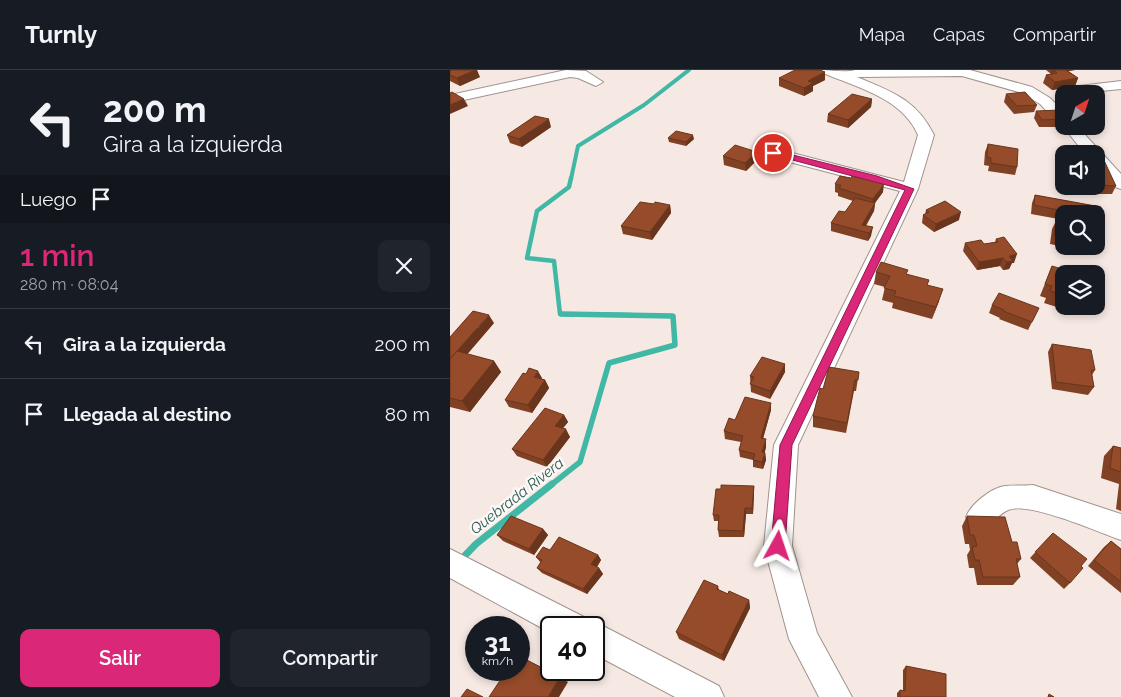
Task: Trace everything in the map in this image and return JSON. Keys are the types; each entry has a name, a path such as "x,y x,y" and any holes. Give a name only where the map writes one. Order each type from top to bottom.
{"street":[{"path":"836,73 962,72 1027,90 1045,101 1055,112"},
{"path":"450,99 570,73 581,74 596,82"},
{"path":"836,73 896,99 919,120 926,135 910,189 786,445 778,546 804,639 836,697"},
{"path":"1105,87 1121,85"},
{"path":"1045,101 1055,99"},
{"path":"1077,135 1086,145"},
{"path":"773,153 910,189"},
{"path":"1105,166 1121,184"},
{"path":"979,517 1004,498 1033,497 1121,527"},
{"path":"450,563 550,616"},
{"path":"605,644 708,697"}],"building":[{"path":"450,70 475,70 457,78 450,75"},
{"path":"795,70 820,70 825,72 808,81 813,83 804,88 779,78"},
{"path":"1054,70 1066,70 1078,78 1055,82 1046,75 1057,73"},
{"path":"452,92 464,99 450,105 450,93"},
{"path":"1025,92 1037,105 1017,106 1006,94"},
{"path":"852,94 872,99 848,120 828,114"},
{"path":"1055,110 1055,119 1042,120 1036,111"},
{"path":"535,116 549,119 519,139 507,135"},
{"path":"676,131 693,135 686,142 668,138"},
{"path":"988,144 1018,149 1017,167 991,163 991,158 987,157"},
{"path":"735,145 757,152 745,163 723,156"},
{"path":"1105,163 1116,186 1105,185"},
{"path":"840,176 851,178 852,176 884,184 873,199 839,188 841,185 835,184"},
{"path":"1035,195 1090,205 1055,205 1055,209 1034,205"},
{"path":"855,198 875,203 862,225 873,227 869,233 831,223 839,211 845,212"},
{"path":"945,201 961,212 936,224 923,215 929,212 926,210"},
{"path":"640,202 670,205 650,232 621,226"},
{"path":"1004,237 1017,254 1009,256 1013,261 1007,262 1003,258 979,262 965,243 981,240 984,244 998,242 996,239"},
{"path":"881,262 908,270 906,274 929,280 927,285 943,289 936,307 894,296 896,291 884,288 890,276 876,272"},
{"path":"1052,266 1055,267 1055,292 1050,291 1052,286 1045,284"},
{"path":"999,293 1039,308 1032,322 992,305"},
{"path":"473,311 489,315 450,359 450,337"},
{"path":"1052,344 1091,350 1095,370 1091,370 1094,387 1056,382"},
{"path":"457,351 494,361 462,401 450,398 450,359"},
{"path":"762,357 785,364 770,391 750,384 754,377 750,376"},
{"path":"829,367 859,372 858,380 855,380 847,423 813,416 820,388 823,389"},
{"path":"529,368 538,371 534,377 545,380 528,405 505,400 523,373 526,374"},
{"path":"745,397 771,403 761,438 766,439 762,452 765,453 762,462 753,460 755,454 739,450 743,436 724,431 729,418 735,420"},
{"path":"545,408 564,415 555,426 566,429 543,460 512,449"},
{"path":"1113,446 1121,448 1121,472 1110,468"},
{"path":"721,485 754,486 752,508 745,508 743,531 718,530 719,515 713,515 716,489 721,489"},
{"path":"511,516 543,529 529,549 497,535"},
{"path":"967,516 1005,517 1012,542 1017,542 1021,559 1016,559 1020,577 983,577 979,560 975,560 972,547 977,546 974,535 970,535"},
{"path":"1053,533 1087,559 1081,566 1083,568 1070,583 1035,552"},
{"path":"559,537 598,555 591,564 599,568 583,589 537,568 542,560 536,557 543,547 550,550"},
{"path":"1111,541 1121,549 1121,582 1094,560"},
{"path":"704,580 718,586 717,589 728,594 729,591 749,600 722,655 676,632"},
{"path":"530,662 540,667 540,681 558,681 548,697 489,697 500,681 530,681"},
{"path":"906,666 946,674 946,697 900,697 900,690 905,691"},
{"path":"467,689 483,697 461,697"}],"waterway":[{"name":"Quebrada Rivera","path":"571,179 578,146 644,105 689,70"},
{"name":"Quebrada Rivera","path":"565,314 560,314 554,261 527,258 537,211 569,187 571,178"},
{"name":"Quebrada Rivera","path":"551,485 580,462 609,363 675,345 673,316 565,314"},
{"name":"Quebrada Rivera","path":"565,314 631,315"},
{"name":"Quebrada Rivera","path":"450,571 476,544 552,484"}],"route":[{"path":"773,153 910,189 786,445 778,546"}]}
